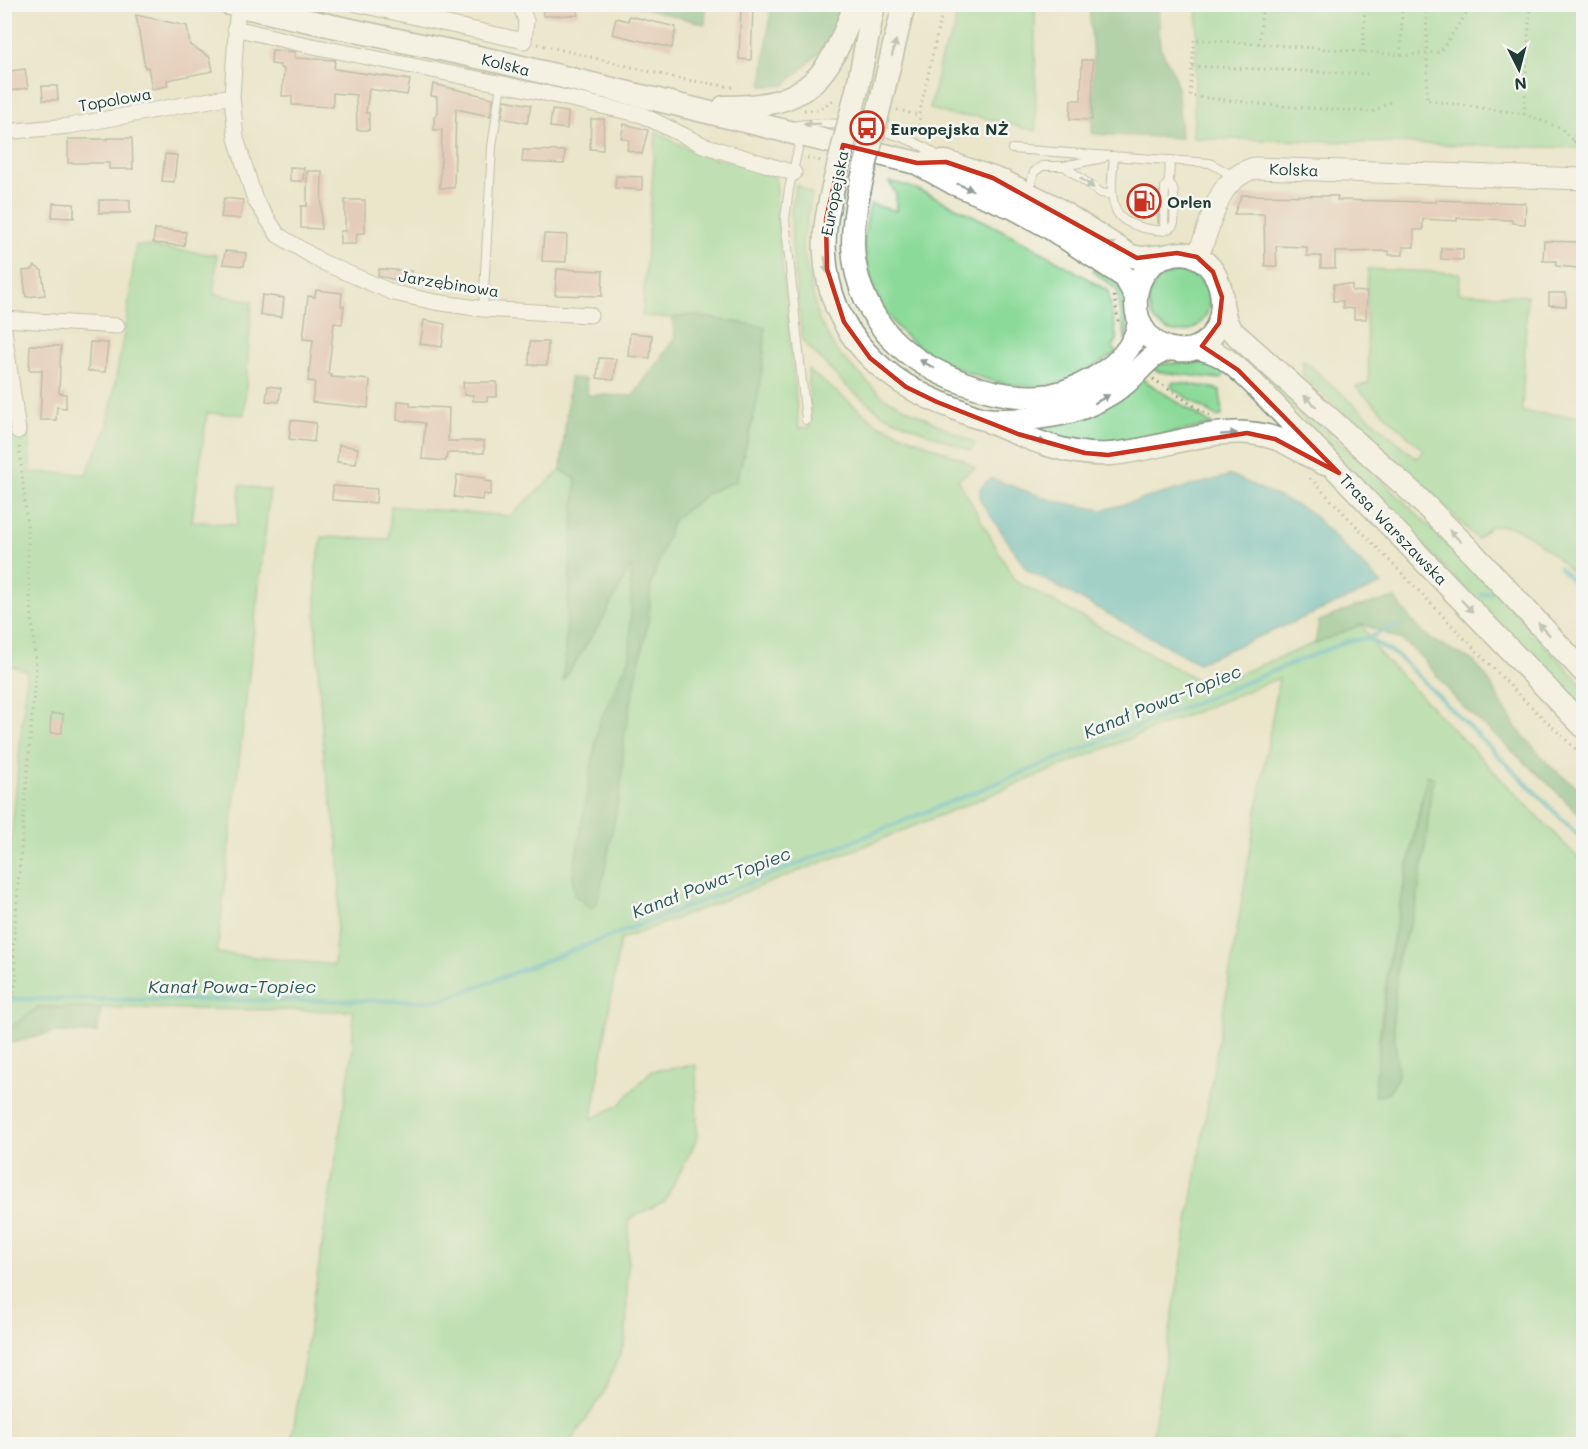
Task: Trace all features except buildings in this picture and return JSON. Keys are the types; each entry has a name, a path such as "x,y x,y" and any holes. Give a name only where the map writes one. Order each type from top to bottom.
{"main road":[{"path":"683,106 754,107 773,104 799,92 825,69 840,45 855,4"},
{"name":"Europejska","path":"874,4 858,86 826,219 825,255 835,303 849,331 870,358 906,387 937,402 984,419 1048,417 1091,405 1128,381 1158,352 1183,349"},
{"name":"Europejska","path":"904,4 852,226 858,276 866,300 877,320 890,336 914,357 935,369 996,393 1028,397 1058,393 1081,386 1114,365 1132,341 1129,325"},
{"name":"Kolska","path":"236,11 501,62 683,106 793,140"},
{"path":"793,140 917,163 946,162 993,178 1029,194 1131,256 1142,258 1171,254 1184,253 1197,257 1205,262 1218,279 1222,304 1220,319 1215,331 1183,349 1161,346 1129,325 1138,283 1144,272 1151,265 1171,254"},
{"path":"917,163 956,184 1014,208 1047,226 1125,277 1136,297"},
{"name":"Trasa Warszawska","path":"1222,304 1226,322 1232,330 1414,494 1584,672"},
{"name":"Trasa Warszawska","path":"1183,349 1214,352 1239,370 1584,727"},
{"path":"984,419 1018,434 1061,448 1108,455 1222,434 1247,433 1275,439 1340,472"}],"street":[{"path":"357,4 525,41 526,21 520,4"},
{"path":"232,96 236,11 293,42 642,115 703,145 794,173"},
{"name":"Topolowa","path":"4,132 69,126 232,96"},
{"name":"Jarzębinowa","path":"232,96 236,138 255,200 278,235 322,262 394,293 435,302 483,309 590,315"},
{"name":"Kolska","path":"1233,178 1254,168 1278,168 1584,179"},
{"path":"1197,257 1220,197 1226,185 1233,178"},
{"path":"4,319 117,326"},
{"path":"4,330 18,431"}],"lane":[{"path":"483,309 492,147 501,84"},
{"path":"806,420 785,219 789,189 794,173 793,140 800,125 834,124 867,128 902,138 933,152 946,162"},
{"path":"1012,149 1210,164 1233,178"},
{"path":"1029,194 1031,180 1037,169 1048,165 1064,166 1114,156"},
{"path":"1114,156 1112,195 1114,205 1122,219 1142,227 1164,231 1170,160"},
{"path":"1064,166 1101,193 1112,195"}],"path":[{"path":"934,142 921,130 919,115 944,4"},
{"path":"1259,44 1263,4"},
{"path":"1363,52 1365,4"},
{"path":"1401,55 1402,4"},
{"path":"1426,4 1427,100 1524,114 1561,128 1574,142 1584,142"},
{"path":"1390,102 1372,112 1279,106 1190,96 1194,39 1401,55 1440,52 1473,4"},
{"path":"1524,114 1530,4"},
{"path":"525,41 680,80 740,88"},
{"path":"1192,66 1369,74"},
{"path":"1574,142 1584,86"},
{"path":"793,140 821,161"},
{"path":"1112,290 1129,325"},
{"path":"1148,372 1154,380 1221,423 1222,434"},
{"path":"4,1020 9,1011 17,977 13,948 36,667 28,571 28,533 18,431"},
{"path":"1307,475 1520,695 1584,757"}],"highlighted area":[{"path":"843,145 917,163 946,162 993,178 1137,258 1177,253 1197,257 1213,272 1222,297 1219,323 1202,346 1238,370 1339,473 1275,439 1247,433 1108,455 1085,453 1018,434 937,402 906,387 870,358 844,322 827,269 826,219"}],"green space":[{"path":"634,5 706,5 705,24 704,24"},
{"path":"771,5 844,5 831,36 822,50 784,86 762,86"},
{"path":"958,5 1035,5 1036,131 975,116 954,116 930,109 941,57 954,31"},
{"path":"1089,5 1158,5 1160,47 1174,74 1178,93 1181,138 1092,134 1093,60"},
{"path":"1198,5 1583,5 1583,148 1193,138"},
{"path":"656,131 696,153 767,172 775,177 777,190 776,203 799,428 811,427 808,370 878,424 964,460 975,468 958,479 1015,581 1209,686 1362,624 1379,653 1583,863 1583,1444 1151,1444 1279,678 862,847 620,940 592,1119 619,1105 651,1071 696,1065 697,1139 665,1201 629,1219 626,1339 603,1394 569,1444 291,1444 353,1047 353,1011 38,1007 5,1032 5,875 11,842 27,671 5,664 5,430 29,428 30,472 86,474 107,429 127,316 136,245 217,255 214,294 252,301 244,415 207,413 192,521 237,525 240,485 270,490 217,953 334,965 340,882 338,842 324,760 316,636 316,568 322,537 389,539 391,506 510,516 561,470 570,378 586,379 587,395 634,396 675,338 672,318 642,316","holes":["1434,778 1426,843 1416,907 1398,957 1393,1018 1398,1076 1378,1045 1389,960 1421,800"]},
{"path":"889,182 933,196 1034,248 1108,291 1117,340 1112,348 1117,353 1071,379 1041,386 1029,386 1005,384 982,378 952,366 920,347 906,336 884,309 875,292 869,272 864,240 870,204 896,211 896,194"},
{"path":"796,184 812,194 802,246 818,318 837,352 883,397 975,443 971,451 882,414 845,385 802,340 792,247 791,211"},
{"path":"1095,268 1119,284 1125,296 1128,329 1126,342 1117,290 1093,271"},
{"path":"1368,269 1460,273 1459,293 1527,296 1522,412 1583,417 1583,584 1549,551 1519,530 1491,526 1477,539 1412,474 1303,377 1303,360 1417,459 1424,451 1356,387 1369,383 1366,319"},
{"path":"1173,272 1185,272 1196,277 1204,285 1209,302 1207,314 1196,327 1185,332 1173,332 1162,327 1154,319 1149,308 1149,296 1154,285 1162,277"},
{"path":"692,315 765,327 760,386 736,481 708,493 673,520 651,584 649,616 625,732 621,786 597,903 590,908 574,895 573,874 599,723 630,657 631,565 603,619 563,681 576,479 561,470 570,378 586,379 587,395 633,396 675,338 672,318"},
{"path":"1207,362 1227,371 1221,379 1160,372 1152,368 1155,364"},
{"path":"1255,364 1378,476 1511,608 1583,686 1583,713 1289,404 1251,368"},
{"path":"1142,379 1213,425 1104,446 1031,434 1031,426"},
{"path":"1174,382 1220,391 1222,416 1217,417 1173,389 1171,384"},
{"path":"1395,598 1415,625 1432,640 1474,661 1487,678 1515,726 1551,767 1583,791 1583,819 1552,787 1459,703 1423,659 1402,640 1362,624 1315,644 1319,621 1355,607"},
{"path":"1427,775 1434,778 1416,907 1398,957 1393,1018 1398,1076 1388,1094 1374,1096 1389,960"},
{"path":"38,1007 101,1008 97,1033 54,1032 5,1045 5,1032"}],"water":[{"path":"1231,475 1309,511 1382,584 1198,663 1027,570 980,500 980,488 991,478 1051,500 1102,510"}],"waterway":[{"name":"Kanał Powa-Topiec","path":"1560,568 1584,593"},
{"name":"Kanał Powa-Topiec","path":"1481,595 1491,592"},
{"name":"Kanał Powa-Topiec","path":"4,999 419,1001 445,999 752,882 1348,641 1368,638 1396,626"},
{"path":"1368,638 1399,657 1584,841"}],"place":[{"name":"Europejska NŻ","path":"867,128"},
{"name":"Orlen","path":"1144,201"}]}
